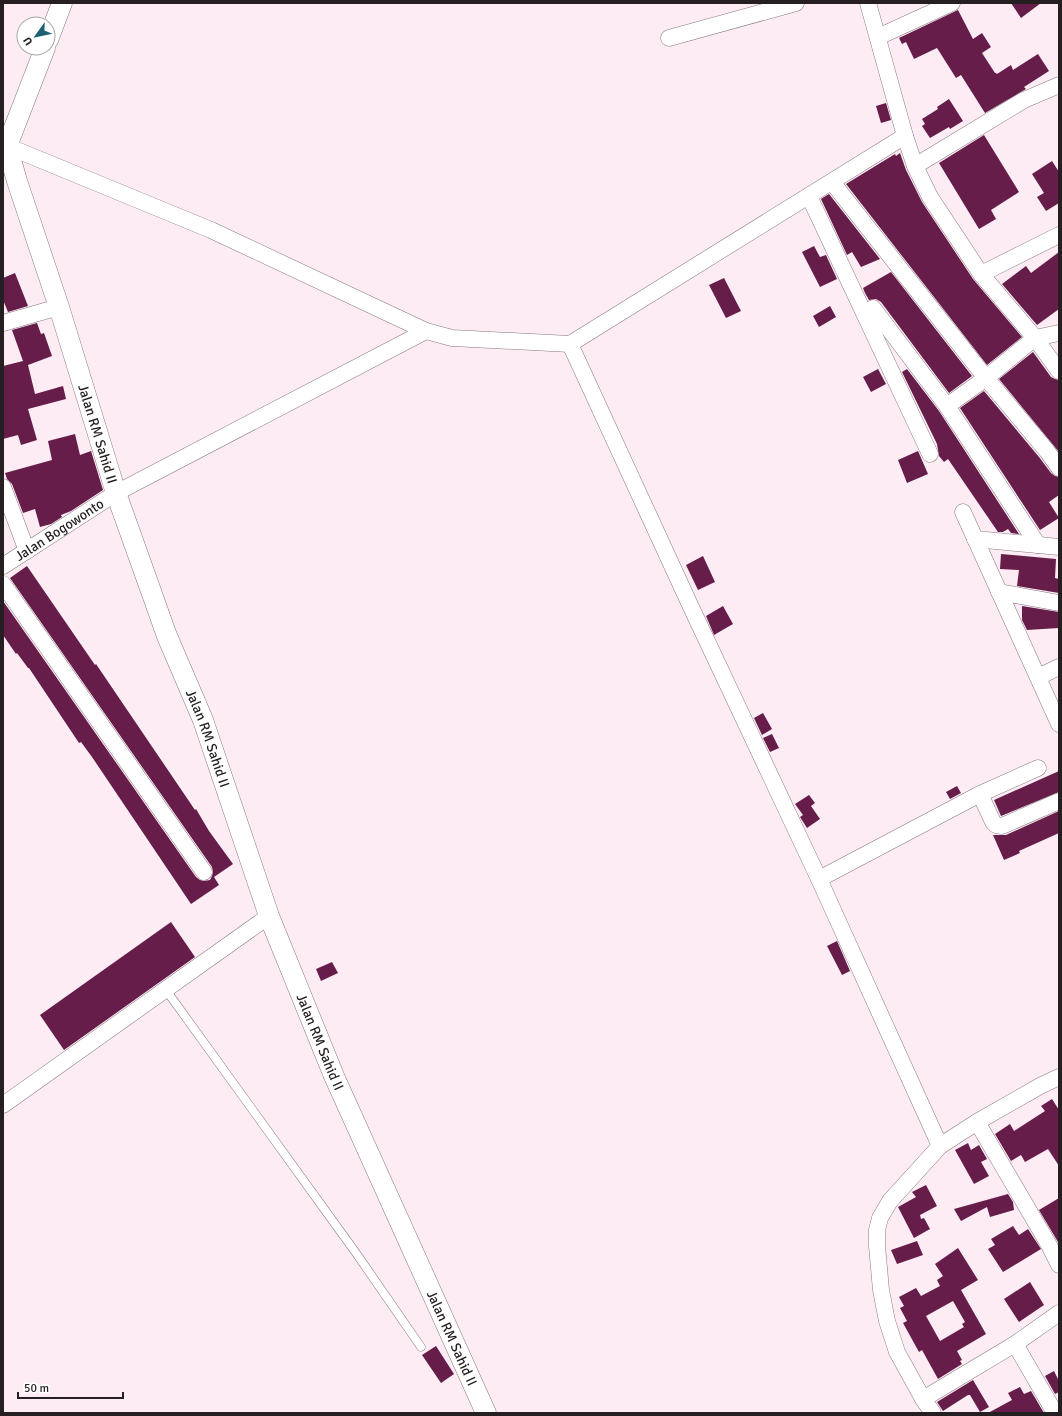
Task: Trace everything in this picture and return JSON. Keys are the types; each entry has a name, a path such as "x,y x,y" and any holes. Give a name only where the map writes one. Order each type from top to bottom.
{"street":[{"path":"56,19 62,3"},
{"path":"668,38 796,3"},
{"path":"868,3 905,136 915,166 930,197 981,274 1035,338 1059,370"},
{"path":"878,37 952,3"},
{"path":"42,56 7,146 211,230 426,331 452,338 570,344 905,136"},
{"path":"915,166 1024,100 1059,85"},
{"name":"Jalan RM Sahid II","path":"7,146 17,181 59,307 116,493 167,636 203,720 269,916 334,1076 486,1413"},
{"path":"832,182 986,378 1047,450 1059,468"},
{"path":"809,196 930,454"},
{"path":"981,274 1059,235"},
{"path":"3,323 59,307"},
{"path":"873,308 947,406 1038,545"},
{"name":"Jalan Bogowonto","path":"3,566 116,493 426,331"},
{"path":"947,406 986,378 1035,338 1059,333"},
{"path":"570,344 694,614 819,879 940,1146"},
{"path":"3,487 27,551"},
{"path":"963,512 1059,723"},
{"path":"975,540 1059,547"},
{"path":"3,584 204,872"},
{"path":"999,592 1059,603"},
{"path":"1038,677 1059,667"},
{"path":"819,879 980,794 1038,768"},
{"path":"980,794 993,822 996,825 1002,826 1059,801"},
{"path":"4,1102 166,990 269,916"},
{"path":"933,1413 923,1399 897,1352 887,1321 881,1290 877,1246 877,1230 880,1218 890,1201 940,1146 977,1122 1040,1086 1059,1077"},
{"path":"977,1122 1054,1245 1059,1265"},
{"path":"923,1399 1015,1344 1059,1313"},
{"path":"1015,1344 1055,1413"}],"lane":[{"path":"166,990 356,1253 421,1347"}],"building":[{"path":"1011,3 1041,3 1021,18"},
{"path":"958,10 973,39 982,33 991,47 982,53 995,73 997,74 1011,65 1013,70 1038,54 1049,71 1024,87 1026,89 985,113 961,75 956,78 937,48 914,59 906,42 902,44 899,38"},
{"path":"949,99 963,121 930,138 922,126 925,124 922,119 938,109 937,107"},
{"path":"886,103 891,120 881,123 876,106"},
{"path":"984,135 1019,192 991,210 996,219 979,229 939,163"},
{"path":"900,153 906,170 922,202 973,279 1022,337 987,365 846,184 895,154 896,156"},
{"path":"1052,161 1059,172 1059,203 1046,211 1037,197 1044,193 1032,174"},
{"path":"829,194 880,259 861,267 852,252 847,255 821,199"},
{"path":"814,246 820,257 826,255 837,279 820,287 802,252"},
{"path":"1059,252 1059,309 1037,325 1002,284 1026,266 1031,273"},
{"path":"891,272 972,376 949,393 881,302 876,299 869,300 865,293 863,288"},
{"path":"15,273 28,306 8,312 3,300 3,278"},
{"path":"724,278 741,311 726,318 709,285"},
{"path":"830,306 836,317 819,327 813,316"},
{"path":"37,323 41,334 44,333 52,356 28,365 35,394 63,386 66,399 28,409 37,440 21,445 18,435 3,439 3,366 23,361 12,330"},
{"path":"1033,352 1051,377 1059,380 1059,452 999,379"},
{"path":"878,369 886,384 871,392 863,377"},
{"path":"907,369 939,411 1019,534 1011,533 1008,529 1003,532 998,532 948,459 944,462 939,456 937,444 902,372"},
{"path":"984,391 1051,473 1059,477 1059,495 1049,502 1059,518 1040,530 960,408"},
{"path":"75,434 80,455 91,451 103,490 71,511 61,515 62,517 51,524 40,527 35,509 23,513 12,484 7,479 5,473 52,460 48,441"},
{"path":"918,451 928,474 907,483 898,460"},
{"path":"1001,554 1056,559 1055,578 1059,579 1059,593 1017,586 1019,570 1000,569"},
{"path":"703,556 715,582 698,590 686,565"},
{"path":"27,566 233,864 214,877 219,885 191,904 92,757 81,742 79,743 29,668 17,653 16,654 3,635 3,601 196,877 204,881 210,880 213,872 212,867 10,578"},
{"path":"723,606 733,624 714,635 706,616"},
{"path":"1022,606 1059,612 1059,628 1027,630 1022,620"},
{"path":"763,713 772,729 762,735 754,718"},
{"path":"772,734 779,748 770,752 763,738"},
{"path":"1059,771 1059,792 1001,816 994,800"},
{"path":"957,786 961,793 950,799 946,792"},
{"path":"809,795 815,803 811,806 820,819 807,828 800,817 803,815 795,804"},
{"path":"1059,811 1059,833 1019,851 1020,853 1004,860 993,835 1006,835"},
{"path":"171,922 195,957 64,1050 40,1015"},
{"path":"837,941 850,971 842,975 827,946"},
{"path":"332,962 338,973 321,981 316,969"},
{"path":"1052,1099 1059,1110 1059,1166 1048,1149 1025,1162 1021,1155 1011,1161 995,1134 1010,1124 1014,1131 1045,1111 1041,1106"},
{"path":"968,1143 971,1150 979,1145 987,1159 981,1162 989,1176 974,1184 955,1150"},
{"path":"926,1185 937,1206 920,1215 921,1219 924,1218 930,1229 914,1238 898,1207 916,1197 912,1192"},
{"path":"1008,1194 1013,1202 1014,1210 990,1217 987,1207 961,1221 954,1209"},
{"path":"1059,1198 1059,1241 1058,1242 1039,1210"},
{"path":"1013,1226 1019,1235 1028,1229 1041,1249 1003,1272 988,1249 995,1245 991,1239"},
{"path":"917,1241 923,1255 897,1264 891,1250"},
{"path":"958,1248 978,1280 961,1290 986,1334 957,1351 962,1360 960,1361 962,1364 938,1379 922,1350 919,1352 903,1323 907,1321 900,1308 904,1306 899,1297 916,1288 921,1296 940,1286 937,1280 943,1276 935,1264","holes":["953,1301 965,1322 962,1324 964,1327 940,1341 926,1316"]},
{"path":"1030,1282 1044,1305 1019,1322 1004,1299"},
{"path":"436,1346 454,1374 441,1383 422,1355"},
{"path":"1054,1371 1059,1381 1059,1392 1055,1394 1045,1376"},
{"path":"973,1380 989,1407 980,1412 970,1395 968,1395 943,1411 937,1402"},
{"path":"1020,1387 1024,1394 1031,1391 1044,1413 988,1413 1012,1400 1008,1393"}]}
